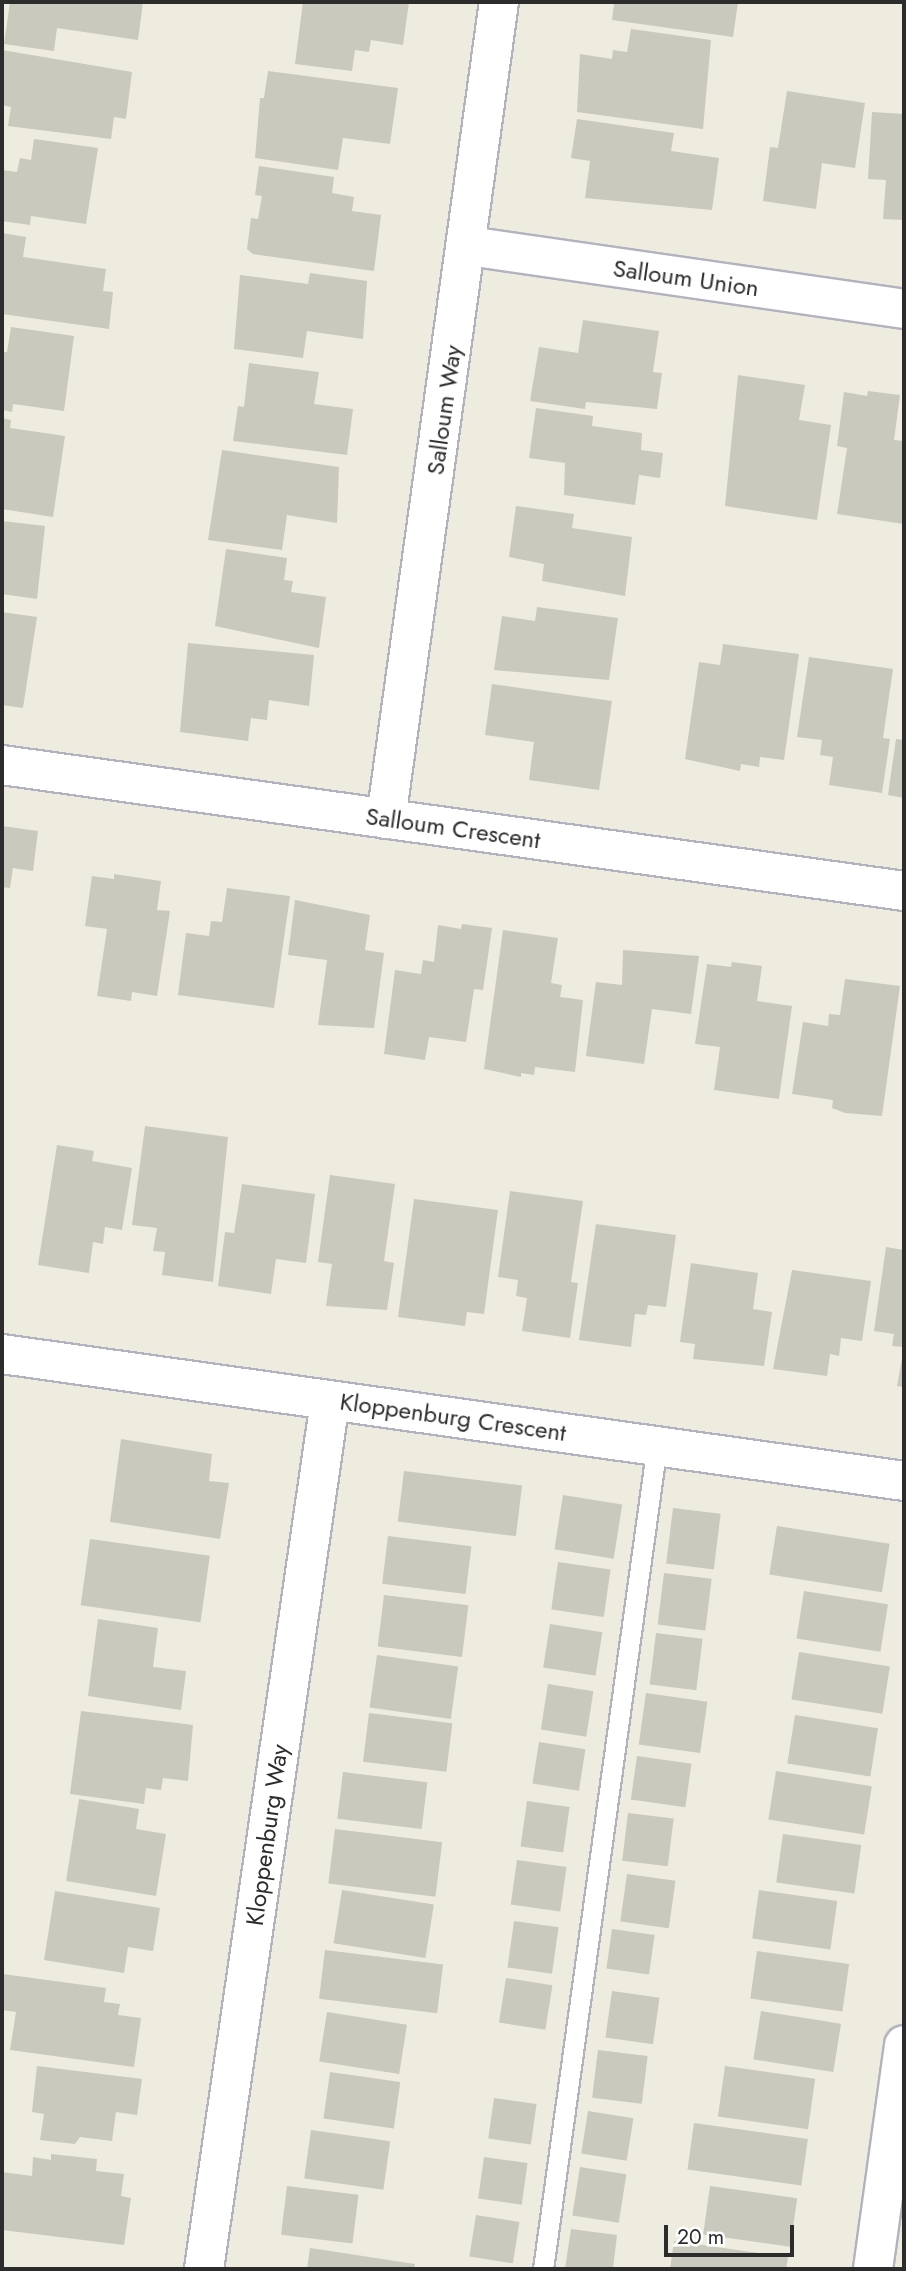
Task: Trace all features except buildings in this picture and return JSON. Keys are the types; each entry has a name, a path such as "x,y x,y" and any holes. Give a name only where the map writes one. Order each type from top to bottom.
{"street":[{"name":"Salloum Way","path":"386,819 499,2"},
{"name":"Salloum Union","path":"467,246 904,309"},
{"name":"Salloum Crescent","path":"2,765 904,891"},
{"name":"Kloppenburg Crescent","path":"2,1354 904,1481"},
{"name":"Kloppenburg Way","path":"204,2269 330,1401"},
{"path":"873,2269 904,2045"}],"lane":[{"path":"543,2269 656,1444"}]}
